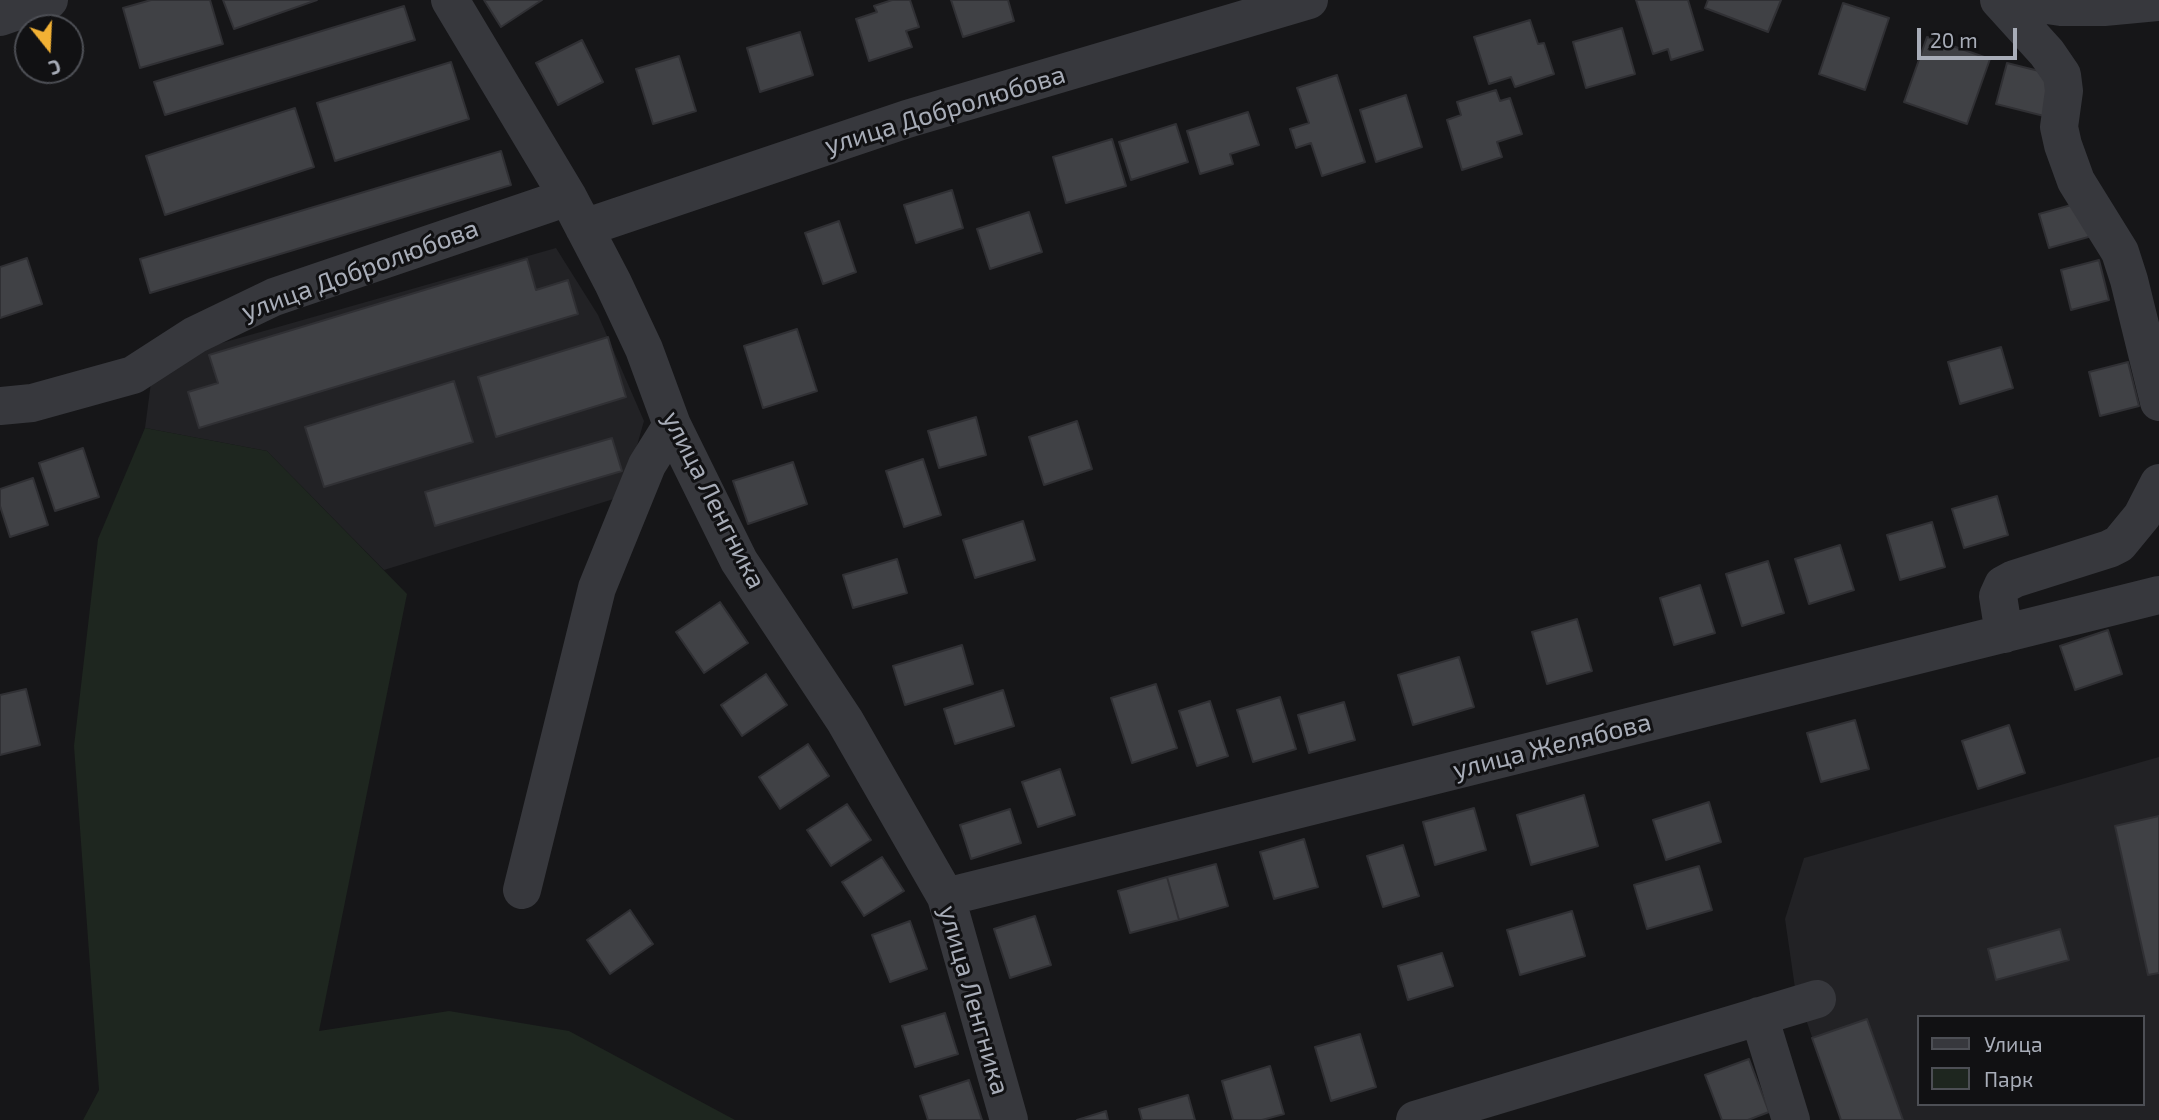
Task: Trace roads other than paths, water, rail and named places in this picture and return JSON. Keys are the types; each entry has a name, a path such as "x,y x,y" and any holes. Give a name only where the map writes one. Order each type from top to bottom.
{"street":[{"path":"0,17 49,0"},
{"name":"улица Ленгника","path":"450,0 576,213 613,283 644,349 672,425 739,561 845,721 946,898 1009,1120"},
{"name":"улица Добролюбова","path":"0,406 32,403 133,375 195,335 274,297 907,119 1309,0"},
{"path":"1999,0 2047,53 2062,75 2064,91 2059,127 2063,145 2077,181 2120,251 2159,402"},
{"path":"2013,0 2061,7 2159,2"},
{"path":"522,890 597,588 646,465 672,425"},
{"path":"2004,634 1998,596 2003,585 2119,544 2142,516 2159,483"},
{"name":"улица Желябова","path":"946,898 2159,595"},
{"path":"1415,1120 1817,999"},
{"path":"1759,1016 1791,1120"}]}
